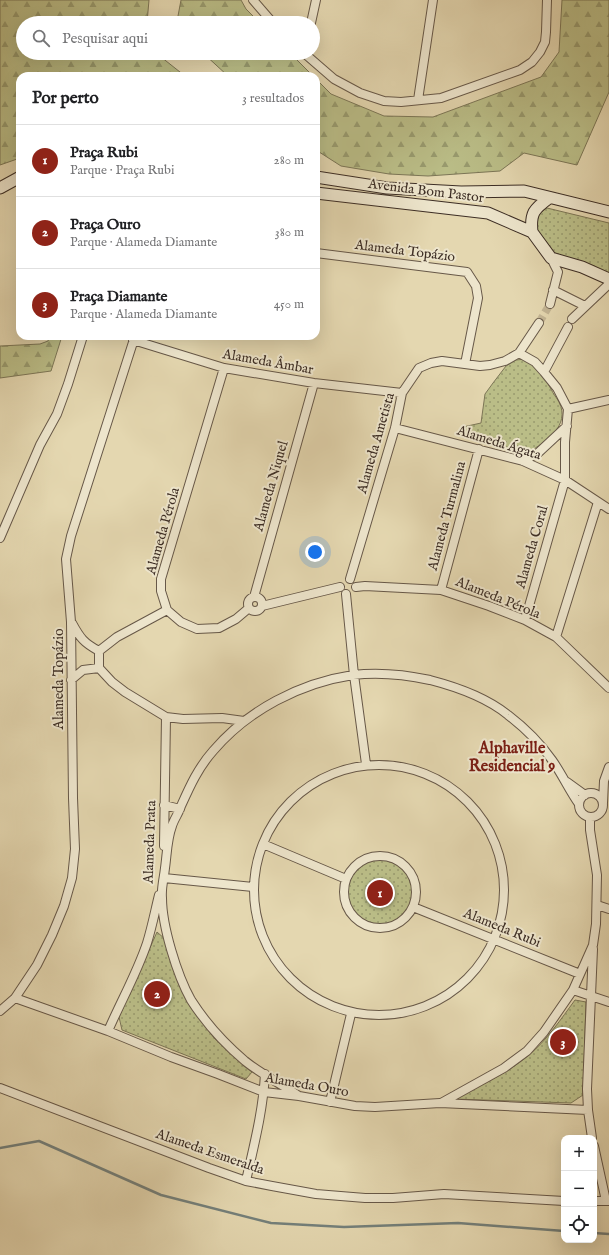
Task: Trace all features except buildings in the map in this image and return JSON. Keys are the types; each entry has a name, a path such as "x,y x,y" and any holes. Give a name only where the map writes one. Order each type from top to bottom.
{"street":[{"path":"253,0 267,16"},
{"path":"313,16 316,0"},
{"path":"418,100 433,0"},
{"path":"313,60 334,79 360,94 384,101 401,102 441,98 520,70 532,62 540,52 545,42 547,0"},
{"name":"Avenida Bom Pastor","path":"320,178 387,188 461,192 524,191 609,212"},
{"path":"0,188 16,179"},
{"name":"Avenida Bom Pastor","path":"320,193 488,213 532,232"},
{"path":"549,198 536,208 532,215 531,222 532,232 551,258 558,272 550,304"},
{"name":"Alameda Topázio","path":"320,254 467,272 476,286 478,298 465,364"},
{"path":"551,258 582,267 609,279"},
{"path":"572,318 609,284"},
{"path":"553,290 585,306"},
{"path":"539,324 517,354 535,362 557,388 568,410 609,400"},
{"path":"544,372 568,327"},
{"path":"78,350 79,340"},
{"path":"0,538 40,445 57,414 82,340"},
{"name":"Alameda Topázio","path":"0,1011 15,998 37,964 52,936 64,906 72,878 74,849 72,662 75,637 71,622 66,559 71,536 133,340"},
{"name":"Alameda Âmbar","path":"140,340 224,368 314,383 402,393"},
{"name":"Alameda Ametista","path":"350,579 395,428 402,393 419,368 442,360 480,366 490,365 505,361 517,354"},
{"name":"Alameda Pérola","path":"167,610 161,591 161,579 224,368"},
{"name":"Alameda Niquel","path":"254,597 314,383"},
{"name":"Alameda Coral","path":"525,620 565,480 565,442 568,410"},
{"path":"523,461 538,453 567,426"},
{"name":"Alameda Ágata","path":"395,428 523,461 565,480 609,509"},
{"name":"Alameda Turmalina","path":"441,590 479,449"},
{"path":"556,636 598,502"},
{"path":"340,587 342,582 347,579 353,580 356,586 353,592 346,594"},
{"name":"Alameda Pérola","path":"356,586 441,590 525,620 556,636 609,688"},
{"path":"249,608 258,611 262,606 340,587"},
{"path":"340,587 342,592 346,594 354,675 366,764"},
{"path":"249,608 248,602 254,597 260,599 262,606"},
{"path":"99,651 117,637 167,610 181,622 197,629 219,628 236,619 249,608"},
{"path":"75,637 99,651"},
{"path":"99,651 99,668 112,682 125,692 166,717 183,719 222,718 244,721"},
{"path":"72,662 83,670"},
{"path":"72,680 83,670 99,668"},
{"path":"299,1096 245,1061 225,1041 206,1021 191,998 179,973 167,935 162,897 172,826 194,777 212,751 244,721 273,702 326,681 354,675 390,674 449,685 482,699 505,713 528,731 552,760 579,804 579,808 586,816 590,830 597,874 597,905 593,945 587,1089 592,1135"},
{"name":"Alameda Prata","path":"108,1031 121,1000 136,971 147,943 164,878 166,717"},
{"path":"385,763 412,768 435,778 456,793 476,810 488,828 498,850 504,878 504,908 497,940 480,965 464,982 443,997 425,1006 398,1014 372,1016 351,1014 325,1004 308,994 292,980 274,960 264,941 255,914 253,887 255,872 263,844 273,823 283,809 296,796 314,782 328,775 366,764 385,763"},
{"path":"586,816 597,816 605,806 604,781 609,766"},
{"path":"565,781 589,794 599,796 605,806"},
{"path":"579,804 580,800 604,781"},
{"path":"164,805 180,809"},
{"path":"263,844 346,879"},
{"path":"370,857 390,857 400,861 413,877 416,887 414,907 407,917 398,924 388,928 376,929 365,926 356,920 348,911 344,900 346,879 352,868 370,857"},
{"path":"164,878 253,887"},
{"path":"597,905 609,909"},
{"name":"Alameda Rubi","path":"414,907 580,974"},
{"path":"440,1103 499,1071 527,1051 544,1032 573,990 593,945"},
{"path":"573,990 609,1002"},
{"name":"Alameda Ouro","path":"15,998 108,1031 171,1057 264,1092 299,1096 355,1106 375,1107 440,1103 588,1110"},
{"path":"330,1102 351,1014"},
{"path":"246,1181 261,1112 265,1074"},
{"name":"Alameda Esmeralda","path":"0,1088 246,1181 316,1194 365,1198 393,1198 444,1194 561,1201"},
{"path":"597,1159 607,1201"}],"green space":[{"path":"0,0 149,0 148,16 16,16 16,60 165,60 180,72 16,72 16,159 0,165"},
{"path":"181,0 241,0 246,9 253,16 178,16"},
{"path":"562,0 609,0 609,92 577,165 524,153 500,171 428,176 389,174 341,166 320,153 320,83 331,94 384,116 433,117 541,77 559,52"},
{"path":"211,60 297,60 309,72 224,72"},
{"path":"547,208 609,223 609,273 555,253 534,226 538,216"},
{"path":"61,340 51,371 0,378 0,346 40,344 48,341"},
{"path":"526,359 539,367 559,402 562,411 562,419 559,426 549,438 529,452 465,438 463,427 481,423 485,394 506,366 516,360"},
{"path":"380,857 393,860 405,867 412,879 415,892 412,905 405,917 393,924 380,927 367,924 355,917 348,905 345,892 348,879 355,867 367,860"},
{"path":"157,932 165,939 194,1010 214,1038 252,1072 246,1079 122,1030 119,1017"},
{"path":"575,1000 586,1002 583,1095 571,1103 454,1099 502,1074 528,1056 548,1036"}],"waterway":[{"path":"0,1148 39,1141 161,1195 271,1223 344,1227 458,1223 561,1231"},
{"path":"597,1233 609,1234"}],"tunnel":[{"path":"539,323 550,304"}],"place":[{"name":"Praça Rubi","path":"380,893"},
{"name":"Praça Ouro","path":"157,994"},
{"name":"Praça Diamante","path":"563,1042"}],"district":[{"name":"Alphaville Residencial 9","path":"512,758"}]}
